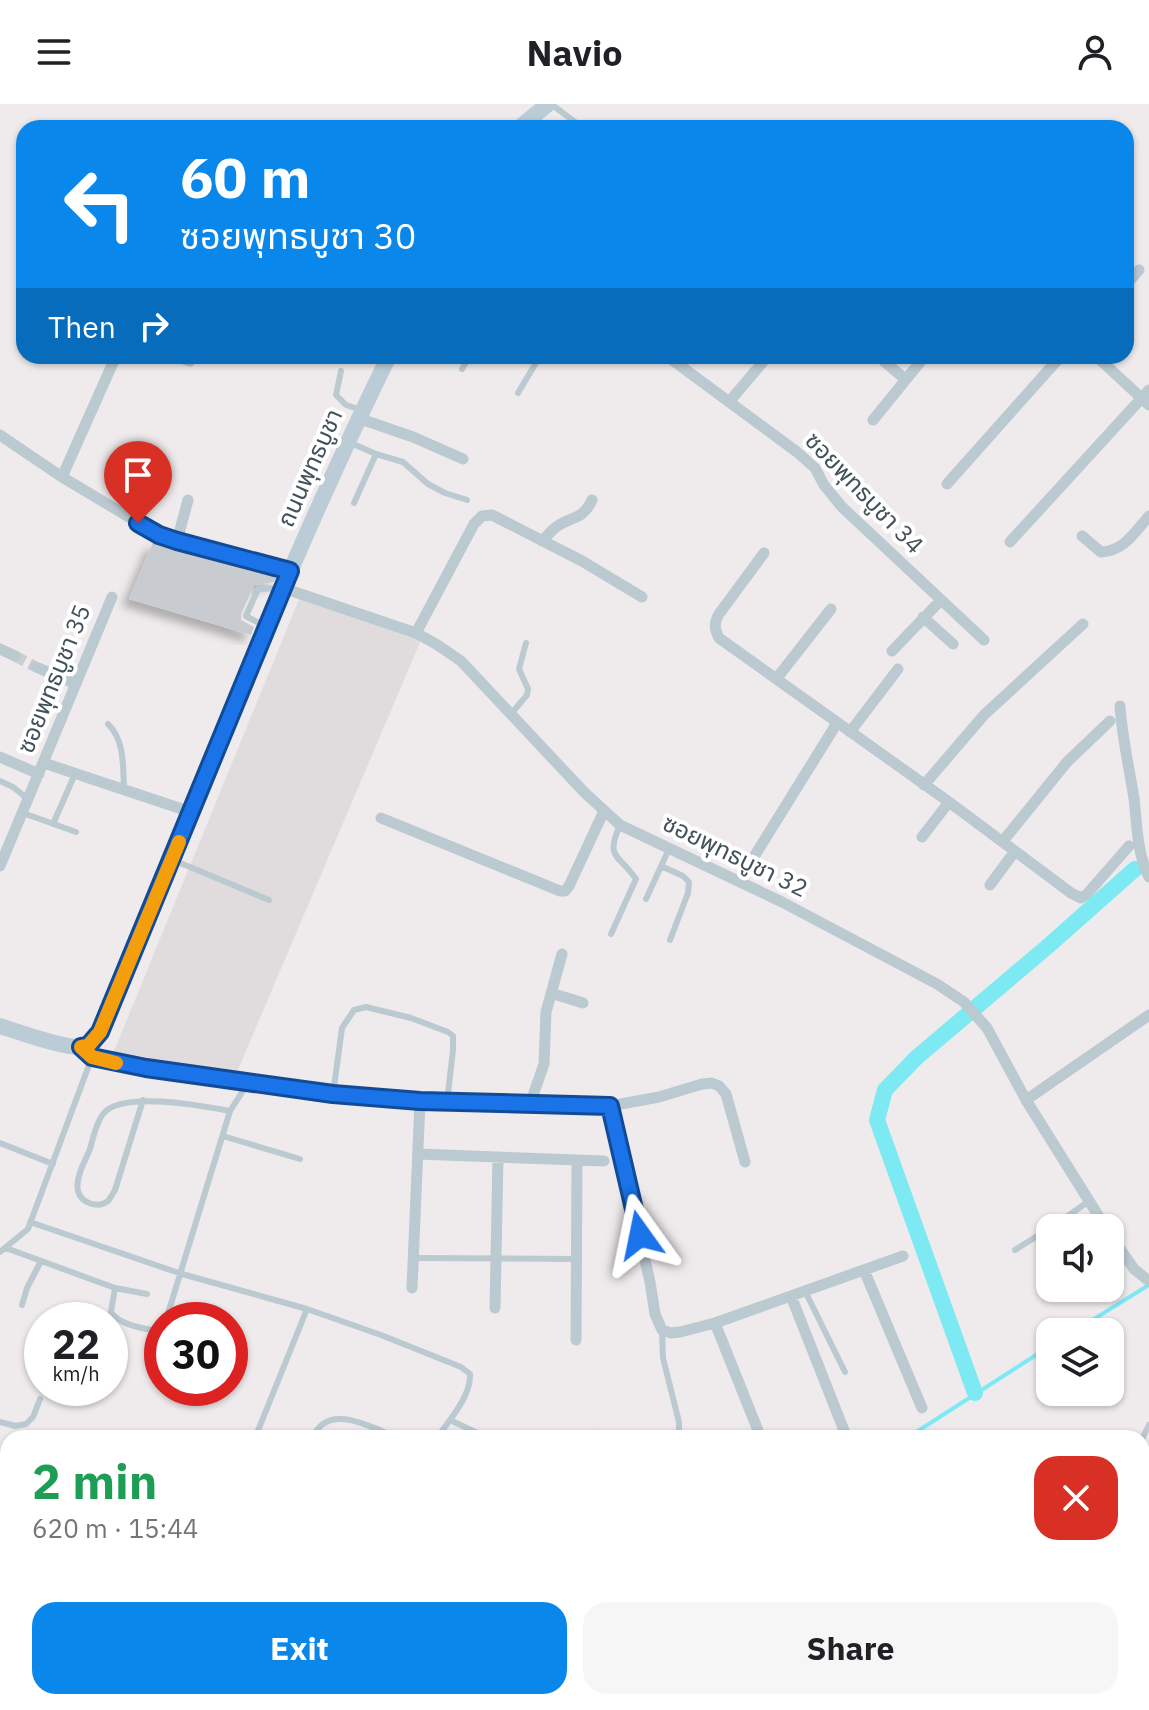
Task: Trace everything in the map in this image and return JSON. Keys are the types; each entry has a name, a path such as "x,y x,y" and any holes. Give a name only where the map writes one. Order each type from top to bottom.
{"main road":[{"path":"529,120 549,104"},
{"name":"ถนนพุทธบูชา","path":"87,1052 88,1046 100,1032 290,571 385,364"},
{"path":"0,1026 87,1052"}],"street":[{"path":"1134,276 1139,270"},
{"path":"62,477 112,364"},
{"name":"ซอยพุทธบูชา 34","path":"678,364 815,468 842,507 984,640"},
{"path":"729,402 761,364"},
{"path":"887,364 905,379"},
{"path":"873,420 918,364"},
{"path":"947,484 1054,364"},
{"path":"1010,542 1147,398 1106,364"},
{"path":"360,414 463,459"},
{"path":"0,435 62,477 159,535 290,571"},
{"path":"177,541 188,500"},
{"path":"542,541 554,528 587,511 592,500"},
{"path":"416,633 474,524 482,516 492,515 582,561 642,597"},
{"path":"1082,536 1101,552 1120,548 1149,516"},
{"path":"764,553 714,622 719,638 1081,898 1139,845"},
{"name":"ซอยพุทธบูชา 32","path":"283,588 416,633 436,644 461,661 620,825 739,881 937,984 964,1002 987,1028 1026,1100 1097,1214"},
{"name":"ซอยพุทธบูชา 35","path":"0,866 112,597"},
{"path":"892,651 941,600"},
{"path":"777,678 831,609"},
{"path":"923,617 953,644"},
{"path":"924,785 984,715 1083,624"},
{"path":"0,649 15,656"},
{"path":"36,667 76,684"},
{"path":"850,732 898,669"},
{"path":"1120,706 1139,845 1149,877"},
{"path":"1003,841 1067,762 1110,721"},
{"path":"739,881 837,723"},
{"path":"0,757 42,769 75,774 191,812"},
{"path":"922,837 949,802"},
{"path":"381,818 565,891 604,811"},
{"path":"990,885 1015,851"},
{"path":"530,1104 544,1064 546,1012 562,954"},
{"path":"551,993 583,1003"},
{"path":"1026,1100 1149,1015"},
{"path":"87,1052 172,1073 333,1094 420,1101 610,1106 712,1083 726,1094 745,1162"},
{"path":"412,1288 420,1101"},
{"path":"610,1106 655,1314 662,1330 680,1332 715,1323 903,1256"},
{"path":"418,1154 604,1161"},
{"path":"495,1308 498,1158"},
{"path":"576,1340 577,1161"},
{"path":"1124,1255 1146,1279"},
{"path":"864,1270 922,1408"},
{"path":"791,1296 844,1430"},
{"path":"715,1323 758,1430"}],"lane":[{"path":"549,104 572,120"},
{"path":"462,369 465,364"},
{"path":"518,393 535,364"},
{"path":"341,371 336,395 360,414"},
{"path":"348,442 403,462 428,484 467,500"},
{"path":"354,503 376,454"},
{"path":"511,714 527,695 528,689 519,669 526,643"},
{"path":"108,724 117,736 124,790"},
{"path":"53,824 75,774"},
{"path":"0,781 29,800"},
{"path":"23,813 76,832"},
{"path":"611,934 636,879 613,850 620,825"},
{"path":"646,899 669,849"},
{"path":"172,860 269,900"},
{"path":"661,866 689,882 688,893 670,940"},
{"path":"333,1094 342,1028 354,1010 366,1007 411,1018 453,1036 447,1102"},
{"path":"3,1250 28,1229 53,1164 87,1052"},
{"path":"172,1302 230,1111 248,1083"},
{"path":"143,1100 115,1190 109,1200 101,1204 84,1201 78,1192 79,1179 103,1113 114,1106 143,1100 230,1111"},
{"path":"223,1136 300,1159"},
{"path":"0,1143 53,1164"},
{"path":"1070,1214 1089,1201"},
{"path":"30,1222 182,1274 307,1309 461,1367 470,1374 470,1384 443,1430"},
{"path":"1015,1250 1036,1237"},
{"path":"3,1250 115,1288 147,1294"},
{"path":"414,1258 577,1259"},
{"path":"22,1305 41,1261"},
{"path":"115,1288 111,1312 121,1322 144,1328"},
{"path":"805,1291 845,1372"},
{"path":"258,1430 307,1309"},
{"path":"662,1330 663,1358 679,1430"},
{"path":"0,1422 15,1426 26,1424 37,1406"},
{"path":"316,1430 324,1422 342,1418 376,1430"},
{"path":"450,1420 471,1430"}],"shaded area":[{"path":"300,597 421,640 237,1072 171,1066 112,1056"}],"building":[{"path":"153,542 276,576 274,582 254,585 241,614 241,620 254,627 251,635 129,599"}],"waterway":[{"path":"975,1393 877,1120 885,1090 916,1058 1135,869"},
{"path":"1096,1318 1149,1285"},
{"path":"919,1430 1036,1355"}],"tunnel":[{"path":"15,656 36,667"}],"slow traffic":[{"path":"116,1063 92,1057 81,1047 88,1046 100,1032 179,842"}],"route":[{"path":"138,523 177,541 290,571 100,1032 88,1046 81,1047 92,1057 172,1073 333,1094 420,1101 610,1106 640,1235"}]}
